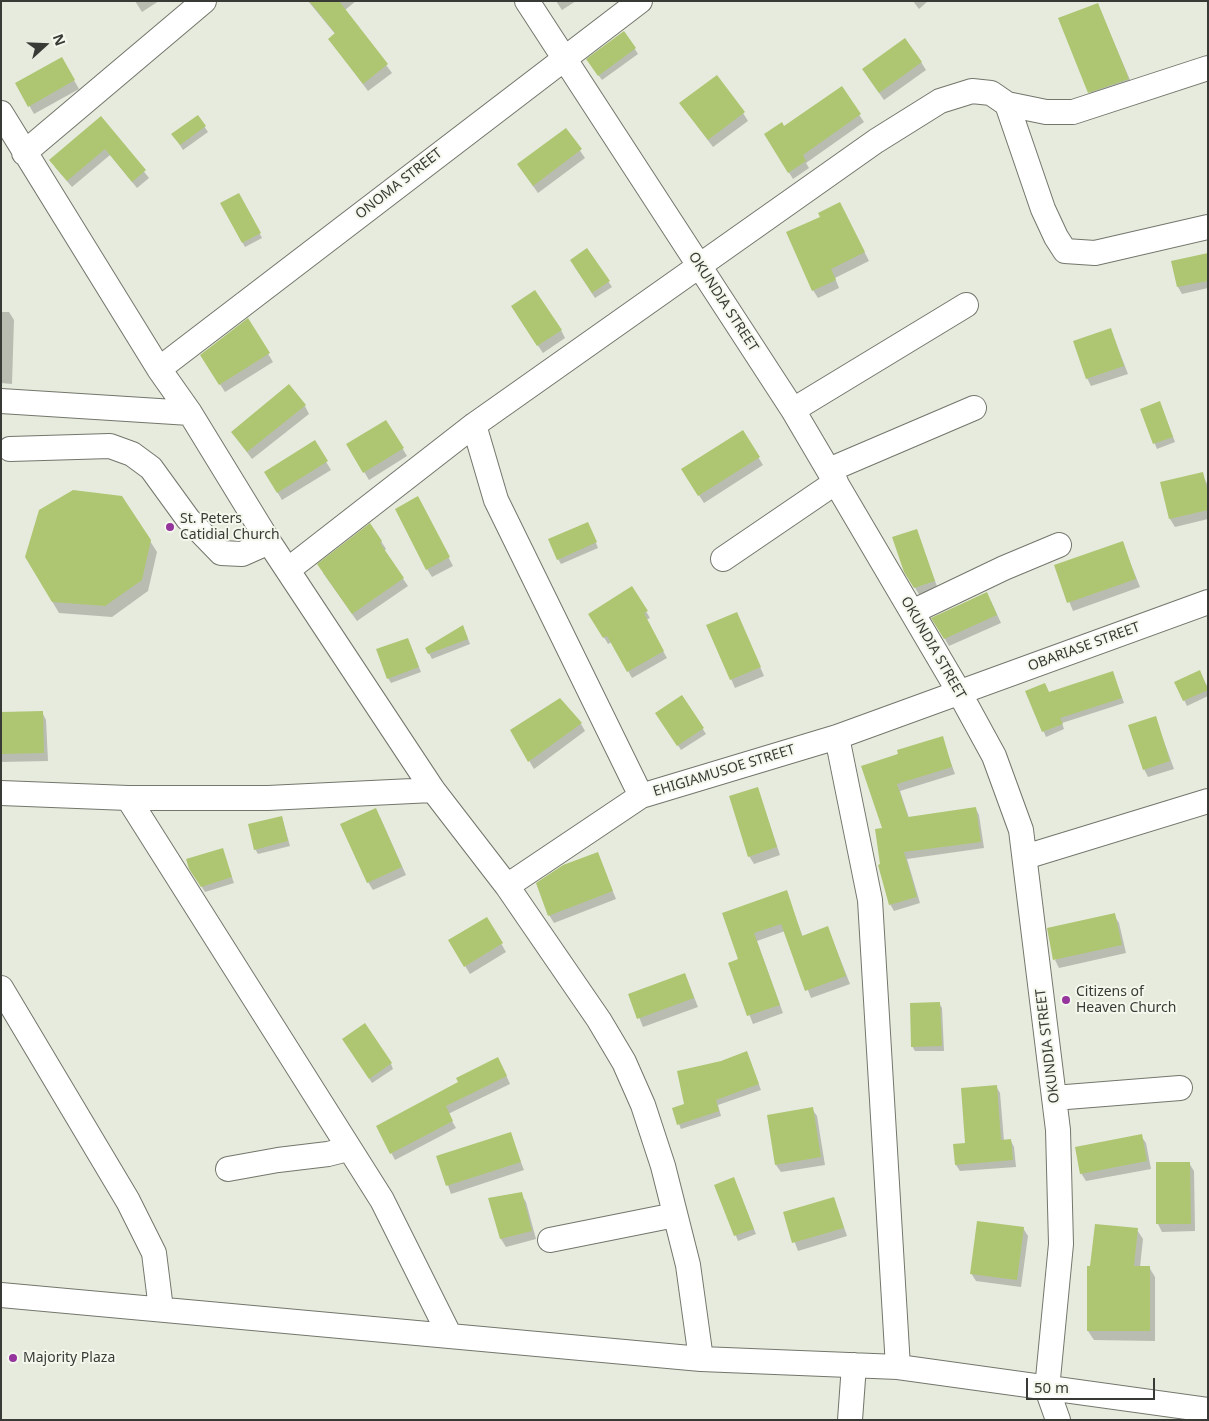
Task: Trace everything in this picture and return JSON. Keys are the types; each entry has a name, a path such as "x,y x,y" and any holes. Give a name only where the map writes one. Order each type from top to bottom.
{"street":[{"path":"24,153 204,1"},
{"name":"OKUNDIA STREET","path":"527,1 794,410 960,692 994,756 1021,830 1058,1130 1061,1244 1047,1389"},
{"name":"ONOMA STREET","path":"158,369 640,1"},
{"path":"288,569 474,425 876,141 940,101 972,91 992,93 1007,104 1046,112 1073,112 1208,68"},
{"path":"1007,104 1043,209 1065,251 1095,253 1208,227"},
{"path":"1,113 158,369 190,413 269,542 433,790 507,886 599,1020 624,1062 643,1105 663,1166 676,1215 688,1265 700,1359"},
{"path":"794,410 966,306"},
{"path":"1,401 190,413"},
{"path":"723,559 832,476 974,408"},
{"path":"474,425 496,500 641,796"},
{"path":"10,449 110,446 132,454 152,468 188,519 221,553 242,554 269,542"},
{"path":"912,612 1004,568 1059,545"},
{"name":"OBARIASE STREET","path":"960,692 1208,602"},
{"name":"EHIGIAMUSOE STREET","path":"507,886 641,796 837,737 960,692"},
{"path":"837,737 870,900 898,1367"},
{"path":"1,793 128,798 268,798 433,790"},
{"path":"128,798 348,1149 382,1200 449,1334"},
{"path":"1025,857 1208,802"},
{"path":"1,988 128,1201 154,1253 161,1309"},
{"path":"1054,1098 1180,1088"},
{"path":"228,1170 348,1149"},
{"path":"550,1240 676,1215"},
{"path":"1,1295 449,1334 700,1359 898,1367 1208,1410"},
{"path":"850,1420 854,1364"},
{"path":"1047,1389 1058,1420"}],"building":[{"path":"309,1 339,1 388,64 363,84 328,39 335,33"},
{"path":"1098,3 1129,79 1088,93 1058,18"},
{"path":"624,31 636,48 598,76 586,59"},
{"path":"905,38 922,62 879,93 862,69"},
{"path":"62,57 75,80 28,107 15,83"},
{"path":"717,75 745,112 708,140 679,103"},
{"path":"842,86 861,114 803,155 806,161 788,173 764,134 782,122 784,126"},
{"path":"198,115 206,126 180,145 171,134"},
{"path":"101,116 146,170 132,182 105,149 67,181 49,160"},
{"path":"566,128 582,149 533,186 517,164"},
{"path":"239,193 261,233 242,243 220,203"},
{"path":"840,202 865,252 831,269 836,280 812,291 786,232 820,217 818,213"},
{"path":"587,248 610,281 592,293 570,260"},
{"path":"1208,253 1208,281 1177,287 1171,261"},
{"path":"535,290 562,330 537,346 511,306"},
{"path":"248,318 270,353 219,385 200,355"},
{"path":"1111,328 1124,366 1086,379 1073,341"},
{"path":"289,384 306,405 247,452 231,432"},
{"path":"1160,401 1173,437 1153,444 1140,409"},
{"path":"386,420 404,448 363,473 346,444"},
{"path":"743,430 760,457 698,496 681,469"},
{"path":"315,440 328,461 277,493 264,472"},
{"path":"1203,472 1208,493 1208,510 1169,519 1160,482"},
{"path":"73,490 122,496 151,540 142,580 105,606 52,602 25,557 39,510"},
{"path":"418,496 450,557 426,570 395,509"},
{"path":"588,522 597,542 557,560 548,539"},
{"path":"370,523 382,541 380,543 404,578 352,614 317,564"},
{"path":"917,529 935,581 914,588 904,572 892,537"},
{"path":"1123,541 1136,579 1067,603 1054,565"},
{"path":"632,586 648,611 644,613 664,651 627,672 607,636 603,638 588,614"},
{"path":"987,592 997,615 944,639 931,618"},
{"path":"737,612 761,667 730,680 706,625"},
{"path":"463,625 468,639 428,654 425,648"},
{"path":"408,638 419,667 387,679 376,649"},
{"path":"1200,670 1208,690 1183,701 1174,682"},
{"path":"1113,671 1122,698 1060,718 1063,724 1042,732 1025,691 1045,683 1049,692"},
{"path":"682,695 704,728 677,746 655,713"},
{"path":"560,698 582,723 528,762 510,730"},
{"path":"43,711 44,753 1,754 1,712"},
{"path":"1156,716 1170,761 1143,770 1128,725"},
{"path":"943,736 952,767 897,784 908,817 976,807 981,842 904,852 917,897 889,905 878,865 880,864 875,829 882,828 861,766 898,754 897,750"},
{"path":"758,787 777,847 748,857 729,796"},
{"path":"376,808 402,867 367,883 340,824"},
{"path":"282,816 288,841 254,850 248,824"},
{"path":"223,848 232,877 201,887 189,869 186,859"},
{"path":"598,852 613,891 548,916 536,883 563,865"},
{"path":"787,890 802,936 828,926 846,976 805,991 781,924 754,933 780,1005 747,1016 728,963 738,959 722,913"},
{"path":"1115,913 1122,945 1053,960 1047,928"},
{"path":"487,917 503,943 464,967 448,940"},
{"path":"685,973 694,998 637,1019 628,994"},
{"path":"940,1002 942,1046 911,1047 910,1003"},
{"path":"365,1023 392,1063 369,1079 342,1039"},
{"path":"747,1051 759,1084 716,1100 719,1111 677,1125 672,1108 684,1104 677,1071 721,1061"},
{"path":"498,1057 507,1076 446,1106 453,1121 390,1154 376,1126 458,1082 456,1078"},
{"path":"997,1085 1001,1140 1011,1139 1013,1160 955,1165 953,1144 965,1143 961,1088"},
{"path":"813,1107 821,1157 775,1165 767,1115"},
{"path":"511,1132 521,1162 446,1186 436,1156"},
{"path":"1142,1134 1147,1161 1080,1174 1075,1147"},
{"path":"1156,1162 1190,1162 1191,1224 1156,1224"},
{"path":"734,1177 754,1229 734,1236 714,1185"},
{"path":"522,1192 532,1231 500,1239 488,1198"},
{"path":"834,1197 844,1228 792,1243 783,1212"},
{"path":"977,1221 1024,1227 1017,1280 970,1274"},
{"path":"1095,1224 1138,1228 1134,1266 1150,1266 1150,1331 1087,1331 1087,1266 1090,1266"}],"place":[{"name":"St. Peters Catidial Church","path":"170,527"},
{"name":"Citizens of Heaven Church","path":"1066,1000"},
{"name":"Majority Plaza","path":"13,1358"}]}
